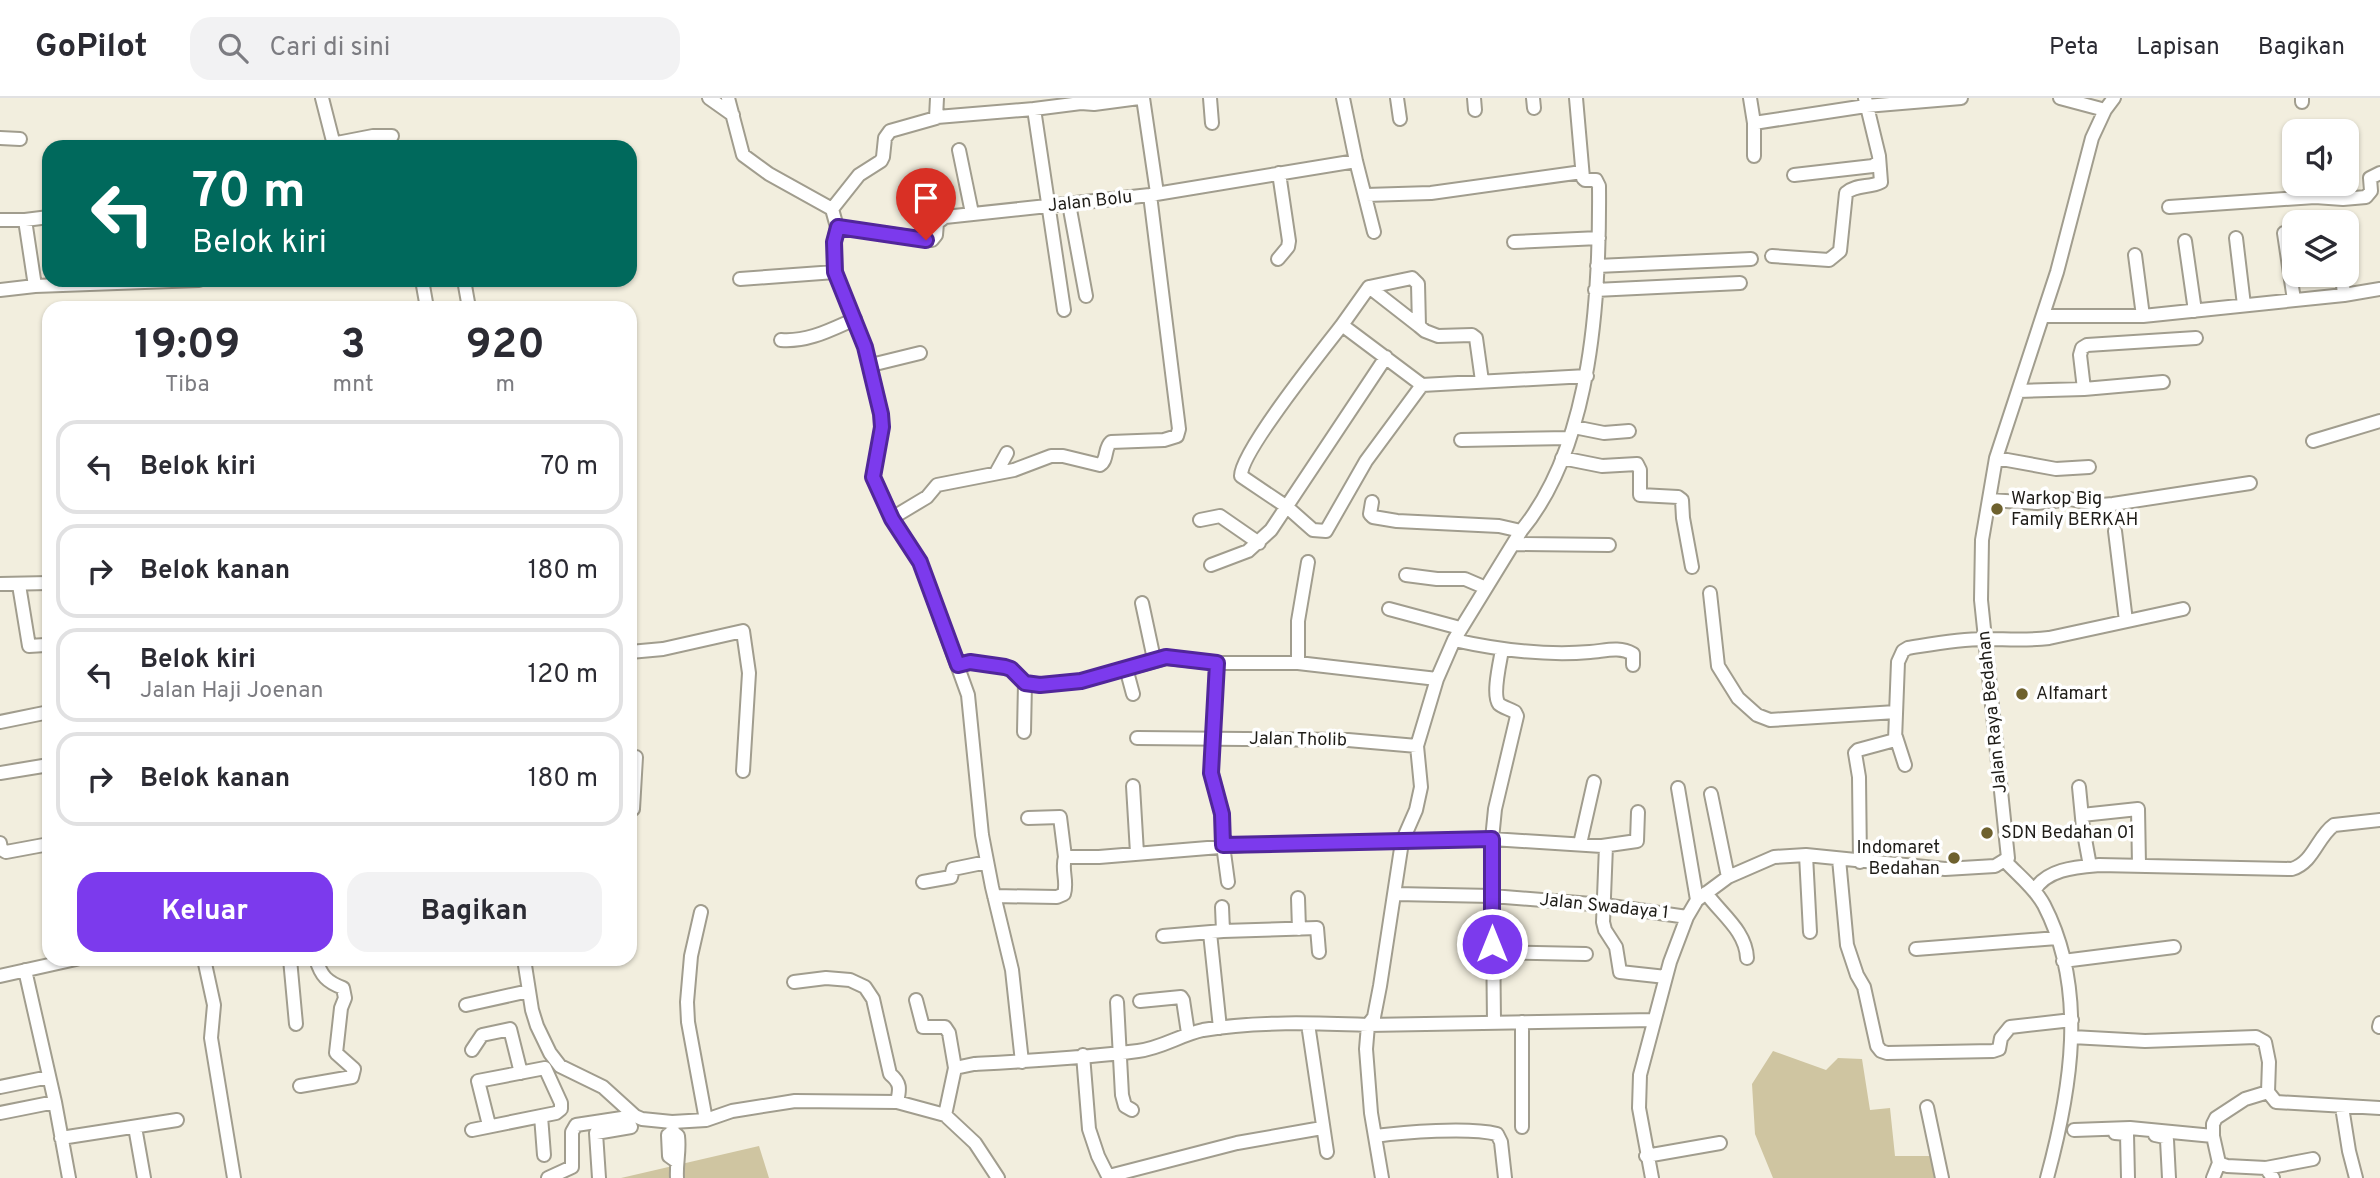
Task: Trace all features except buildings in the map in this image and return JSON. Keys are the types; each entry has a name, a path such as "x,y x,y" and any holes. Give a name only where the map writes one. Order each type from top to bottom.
{"street":[{"path":"322,98 332,140"},
{"path":"709,98 733,115"},
{"path":"727,98 743,155 769,174 832,209 838,227 834,242 835,272 871,365 882,427 873,477 892,519 920,562 958,665 971,713 982,835 1012,970 1021,1062"},
{"path":"937,98 937,117"},
{"path":"832,209 859,175 881,161 885,138 890,131 937,117 1034,109 1081,100 1094,104 1141,98 1179,433 1174,438 1164,440 1111,442 1105,461 1100,465 1057,456 1014,470 937,485 927,497 892,519"},
{"path":"1210,98 1212,123"},
{"path":"1343,98 1374,232"},
{"path":"1397,98 1400,120"},
{"path":"1382,1178 1374,1136 1366,1049 1368,1025 1374,1017 1396,894 1402,842 1416,810 1420,787 1417,746 1437,679 1460,628 1533,516 1562,458 1587,376 1599,238 1599,186 1596,180 1583,179 1576,98"},
{"path":"1750,98 1754,123 1754,156"},
{"path":"1754,123 1866,102 1961,98"},
{"path":"2060,98 2105,110"},
{"name":"Jalan Raya Bedahan","path":"2005,861 2009,854 1992,689 1984,639 1980,562 1996,458 2044,316 2073,214 2086,155 2105,110 2114,98"},
{"path":"1772,257 1829,260 1836,257 1840,251 1846,193 1851,189 1875,186 1881,182 1866,102"},
{"path":"1034,109 1064,310"},
{"path":"357,140 373,136 392,136"},
{"path":"0,138 20,139"},
{"path":"958,150 972,214"},
{"name":"Jalan Bolu","path":"838,227 932,240 940,219 1154,194 1356,161"},
{"path":"1794,175 1873,166 1879,161"},
{"path":"1366,195 1431,193 1582,172"},
{"path":"1278,259 1288,247 1289,241 1279,173"},
{"path":"2169,207 2315,197 2343,200 2366,197 2371,191 2370,178 2380,173"},
{"path":"1069,204 1086,296"},
{"path":"0,220 42,218"},
{"path":"25,220 35,286"},
{"path":"1514,242 1599,238"},
{"path":"2236,239 2244,305"},
{"path":"2185,241 2195,311"},
{"path":"2135,255 2143,316"},
{"path":"1597,266 1751,259"},
{"path":"740,279 835,272"},
{"path":"1419,326 1415,280 1400,279 1370,287 1286,397 1244,463 1241,470 1244,479 1287,507 1313,530 1326,531 1366,461 1422,385"},
{"path":"1595,290 1740,283"},
{"path":"0,290 42,286"},
{"path":"1370,287 1433,335 1472,335 1476,338 1482,381"},
{"path":"2292,287 2294,300"},
{"path":"2343,287 2344,295"},
{"path":"2044,316 2143,316 2380,289"},
{"path":"781,340 811,338 855,319"},
{"path":"1342,325 1422,385 1587,376"},
{"path":"2084,389 2080,355 2082,348 2087,345 2196,338"},
{"path":"871,365 920,353"},
{"path":"1211,565 1230,560 1259,542 1271,530 1386,357"},
{"path":"2018,391 2163,382"},
{"path":"2313,441 2380,421"},
{"path":"1461,440 1629,430"},
{"path":"996,473 1007,453"},
{"path":"1562,458 1602,466 1637,464 1640,470 1640,495 1678,497 1682,500 1682,518 1692,567"},
{"path":"1996,458 2056,469 2089,467"},
{"path":"1989,500 2037,503 2070,499 2101,505 2250,483"},
{"path":"1372,502 1370,514 1373,517 1397,521 1499,526 1521,531"},
{"path":"1200,520 1220,516 1259,542"},
{"path":"2115,531 2126,621"},
{"path":"1513,544 1609,545"},
{"path":"1298,663 1298,621 1308,562"},
{"path":"1406,575 1465,579 1486,588"},
{"path":"0,584 42,583"},
{"path":"19,585 29,646 42,645"},
{"path":"1710,593 1718,666 1738,698 1757,715 1770,720 1896,712"},
{"path":"1142,603 1154,659"},
{"path":"1389,609 1460,628"},
{"path":"1905,765 1896,737 1898,662 1903,651 1925,645 1984,639 2032,641 2183,609"},
{"path":"637,651 663,649 743,631 748,673 743,771"},
{"path":"1454,640 1502,650 1563,654 1617,649 1633,654 1633,665"},
{"path":"1494,1021 1492,839 1517,716 1497,700 1502,650"},
{"path":"958,665 970,662 1005,667 1011,669 1025,683 1068,683 1166,657 1217,663 1298,663 1437,679"},
{"path":"1217,663 1211,773 1222,814 1228,882"},
{"path":"1126,668 1133,694"},
{"path":"1024,732 1025,683"},
{"path":"0,722 42,713"},
{"path":"1860,862 1859,777 1855,752 1892,743 1896,737"},
{"name":"Jalan Tholib","path":"1138,738 1348,740 1417,746"},
{"path":"0,773 42,766"},
{"path":"1580,844 1594,782"},
{"path":"1133,786 1137,853"},
{"path":"2079,787 2090,866"},
{"path":"1678,788 1702,896 1737,929 1746,947 1747,958"},
{"path":"1711,794 1728,877"},
{"path":"2082,815 2138,809 2139,865"},
{"path":"1065,857 1099,857 1223,845 1492,839 1606,846 1637,841 1638,812"},
{"path":"994,896 1057,897 1065,894 1062,866 1065,857 1059,817 1028,818"},
{"path":"2034,891 2042,880 2049,876 2090,866 2292,869 2305,863 2328,829 2334,825 2380,820"},
{"path":"0,843 1,849 6,852 42,845"},
{"path":"1606,846 1605,930 1616,947 1620,972 1666,977"},
{"path":"1806,855 1810,932"},
{"path":"1652,1178 1646,1156 1639,1092 1644,1057 1654,1020 1687,917 1702,896 1728,877 1774,856 1806,855 1945,869 1995,866 2005,861 2043,903 2063,961 2072,1037 2068,1129 2047,1178 2040,1178"},
{"path":"1839,859 1847,945 1864,987 1877,1046 1881,1051 1993,1051 1999,1049 2001,1038 2010,1027 2072,1020"},
{"path":"923,882 951,877 953,869 987,862"},
{"name":"Jalan Swadaya 1","path":"1396,894 1492,896 1604,905 1687,917"},
{"path":"1298,898 1299,929"},
{"path":"1220,1028 1217,932 1222,906"},
{"path":"701,912 691,956 687,1002 688,1022 706,1120"},
{"path":"1163,936 1317,928 1319,952"},
{"path":"1916,949 2057,938"},
{"path":"2063,961 2174,947"},
{"path":"1492,952 1586,954"},
{"path":"0,976 44,966"},
{"path":"206,966 214,1004 211,1038 234,1178"},
{"path":"291,966 296,1024"},
{"path":"300,1086 352,1077 354,1069 336,1053 341,1008 345,998 343,988 327,982 318,966"},
{"path":"525,966 537,1026 560,1066 603,1087 633,1122"},
{"path":"25,970 69,1178"},
{"path":"794,982 826,978 850,980 865,987 873,999 890,1074 898,1080 900,1089 897,1102"},
{"path":"466,1005 529,991"},
{"path":"1140,1001 1181,997 1188,1033"},
{"path":"916,1000 923,1027 945,1027 949,1033 955,1068 945,1115"},
{"path":"1117,1002 1122,1095 1125,1106 1132,1110"},
{"path":"955,1068 1139,1051 1166,1045 1188,1033 1220,1028 1308,1024 1654,1020"},
{"path":"1522,1022 1522,1127"},
{"path":"1308,1024 1326,1152"},
{"path":"472,1050 482,1035 510,1030 521,1073"},
{"path":"2072,1037 2145,1041 2256,1037 2265,1042 2269,1051 2268,1092 2276,1102 2380,1108"},
{"path":"1083,1055 1089,1129 1109,1177 1237,1143 1322,1128"},
{"path":"550,1077 560,1066"},
{"path":"472,1130 556,1113 561,1109 561,1103 545,1068 478,1081 489,1125"},
{"path":"0,1087 49,1077"},
{"path":"2213,1178 2219,1163 2213,1136 2216,1118 2245,1099 2268,1092"},
{"path":"548,1178 572,1167 572,1132 576,1125 653,1121 672,1127 732,1111 819,1100 897,1102 945,1115 975,1143 998,1178"},
{"path":"0,1113 55,1102"},
{"path":"1927,1107 1942,1178"},
{"path":"2342,1107 2356,1178"},
{"path":"541,1116 544,1155"},
{"path":"61,1138 177,1120"},
{"path":"599,1178 596,1133 633,1122"},
{"path":"135,1127 144,1178"},
{"path":"672,1127 668,1135 669,1156 676,1161 677,1178"},
{"path":"2068,1129 2130,1128 2213,1136"},
{"path":"2068,1129 2165,1137 2169,1178"},
{"path":"1374,1136 1488,1131 1497,1134 1501,1142 1505,1178"},
{"path":"2127,1135 2128,1178"},
{"path":"1646,1156 1720,1143"},
{"path":"2219,1163 2269,1173 2313,1159"}],"shaded area":[{"path":"1773,1051 1826,1070 1838,1058 1862,1059 1870,1110 1890,1108 1895,1156 1934,1156 1937,1178 1773,1178 1755,1134 1752,1084"},
{"path":"759,1146 769,1178 621,1178"}],"place":[{"name":"Warkop Big Family BERKAH","path":"1997,509"},
{"name":"Alfamart","path":"2022,694"},
{"name":"SDN Bedahan 01","path":"1987,833"},
{"name":"Indomaret Bedahan","path":"1954,858"}],"route":[{"path":"926,240 838,227 834,242 835,272 871,365 881,414 882,427 873,477 892,519 920,562 958,665 970,662 994,664 1011,669 1025,683 1040,685 1081,681 1166,657 1217,663 1211,773 1222,814 1223,845 1492,839 1492,944"}]}
